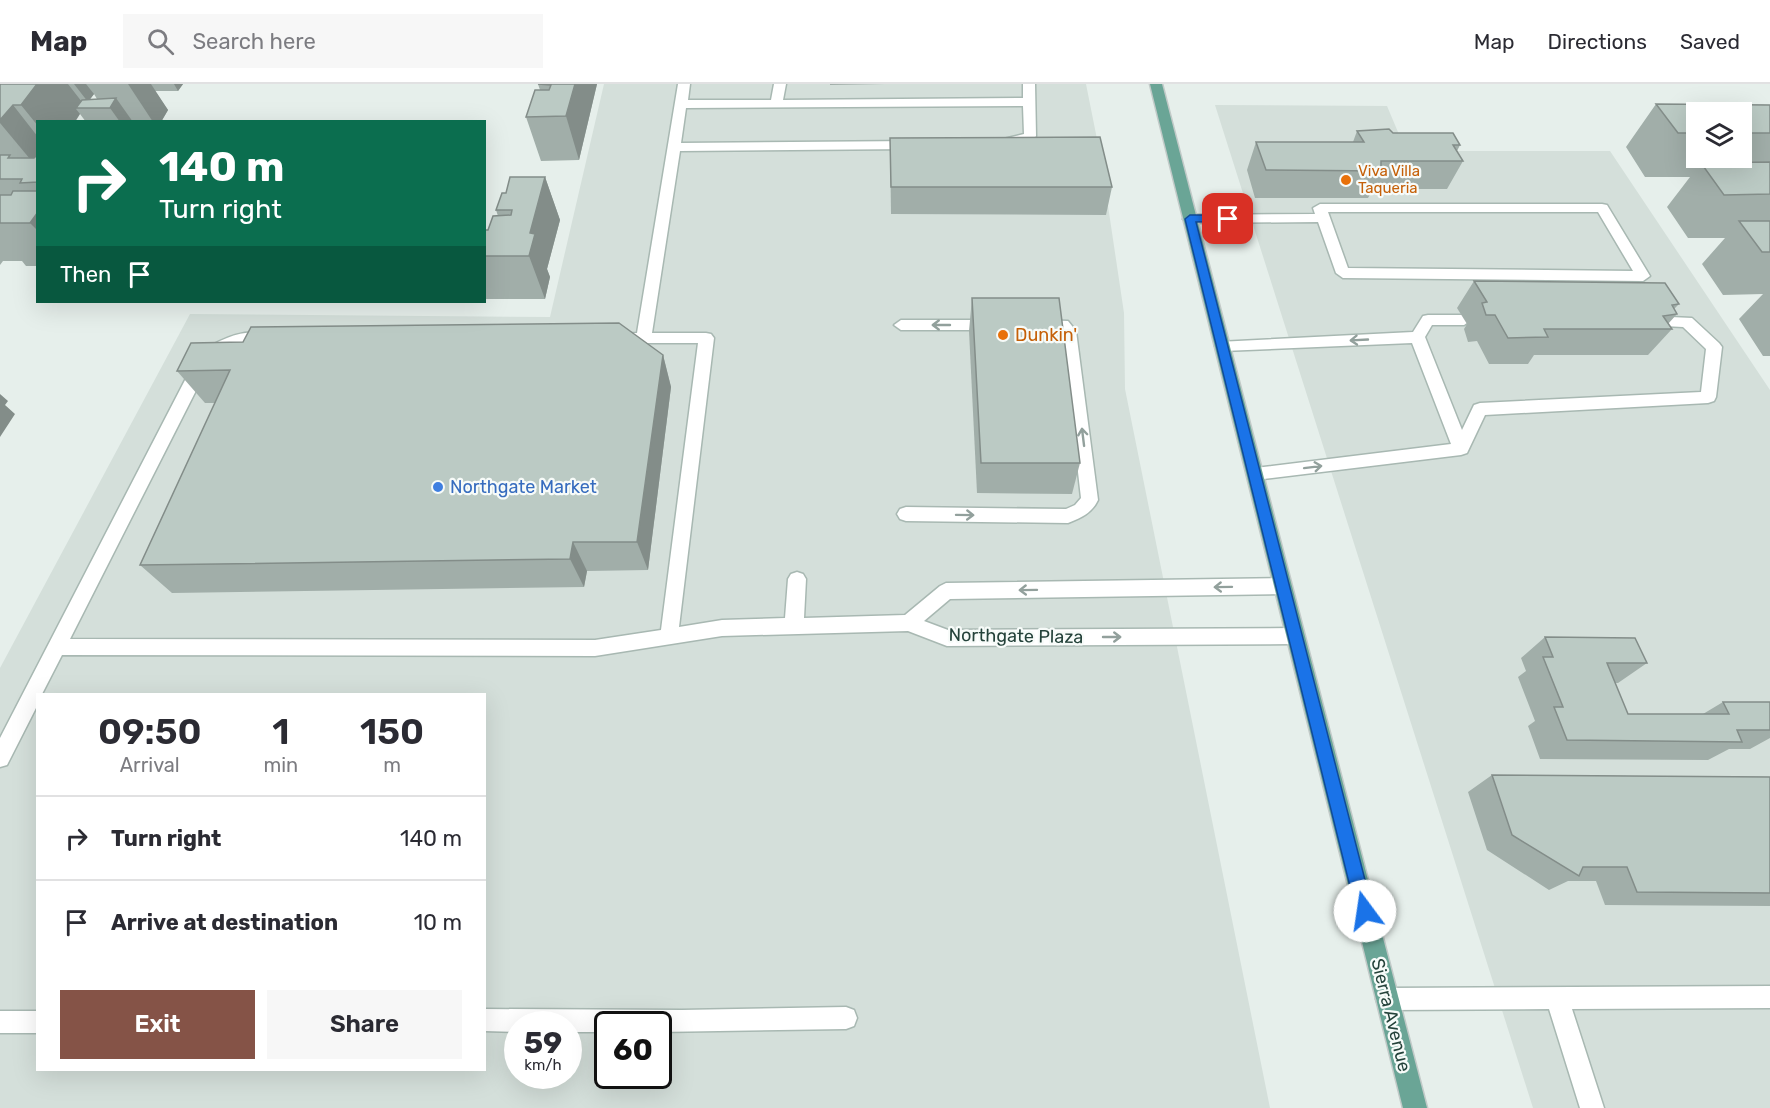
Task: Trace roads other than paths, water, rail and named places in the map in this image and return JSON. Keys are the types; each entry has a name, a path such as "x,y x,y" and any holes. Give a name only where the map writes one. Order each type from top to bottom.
{"main road":[{"name":"Sierra Avenue","path":"1156,84 1255,474 1281,586 1415,1108"}],"lane":[{"path":"644,338 684,84"},
{"path":"776,103 780,84"},
{"path":"992,144 1004,144 1030,136 1029,84"},
{"path":"681,104 1029,102"},
{"path":"674,147 922,145"},
{"path":"1320,208 1602,208 1643,276 1342,273 1323,218 1320,208"},
{"path":"1190,219 1323,218"},
{"path":"1417,337 1428,320 1464,320"},
{"path":"1461,449 1480,410 1708,397 1714,347 1687,321 1649,321"},
{"path":"901,326 1005,325"},
{"path":"906,514 1068,516 1081,510 1090,500 1069,331 1062,325 1028,325"},
{"path":"1223,346 1417,337"},
{"path":"1417,337 1461,449"},
{"path":"597,338 706,338 669,637"},
{"path":"0,758 206,355 235,339 282,339"},
{"path":"1255,474 1461,449"},
{"path":"794,624 798,579"},
{"name":"Northgate Plaza","path":"1281,586 946,591 909,623 947,638 1294,636"},
{"path":"57,646 595,648 722,628 794,624 909,623"},
{"path":"1387,999 1770,997"},
{"path":"1557,998 1592,1108"},
{"path":"486,1020 682,1021 846,1018"},
{"path":"0,1022 36,1022"}],"place":[{"name":"Viva Villa Taqueria","path":"1346,180"},
{"name":"Dunkin'","path":"1003,335"},
{"name":"Northgate Market","path":"438,487"}]}
